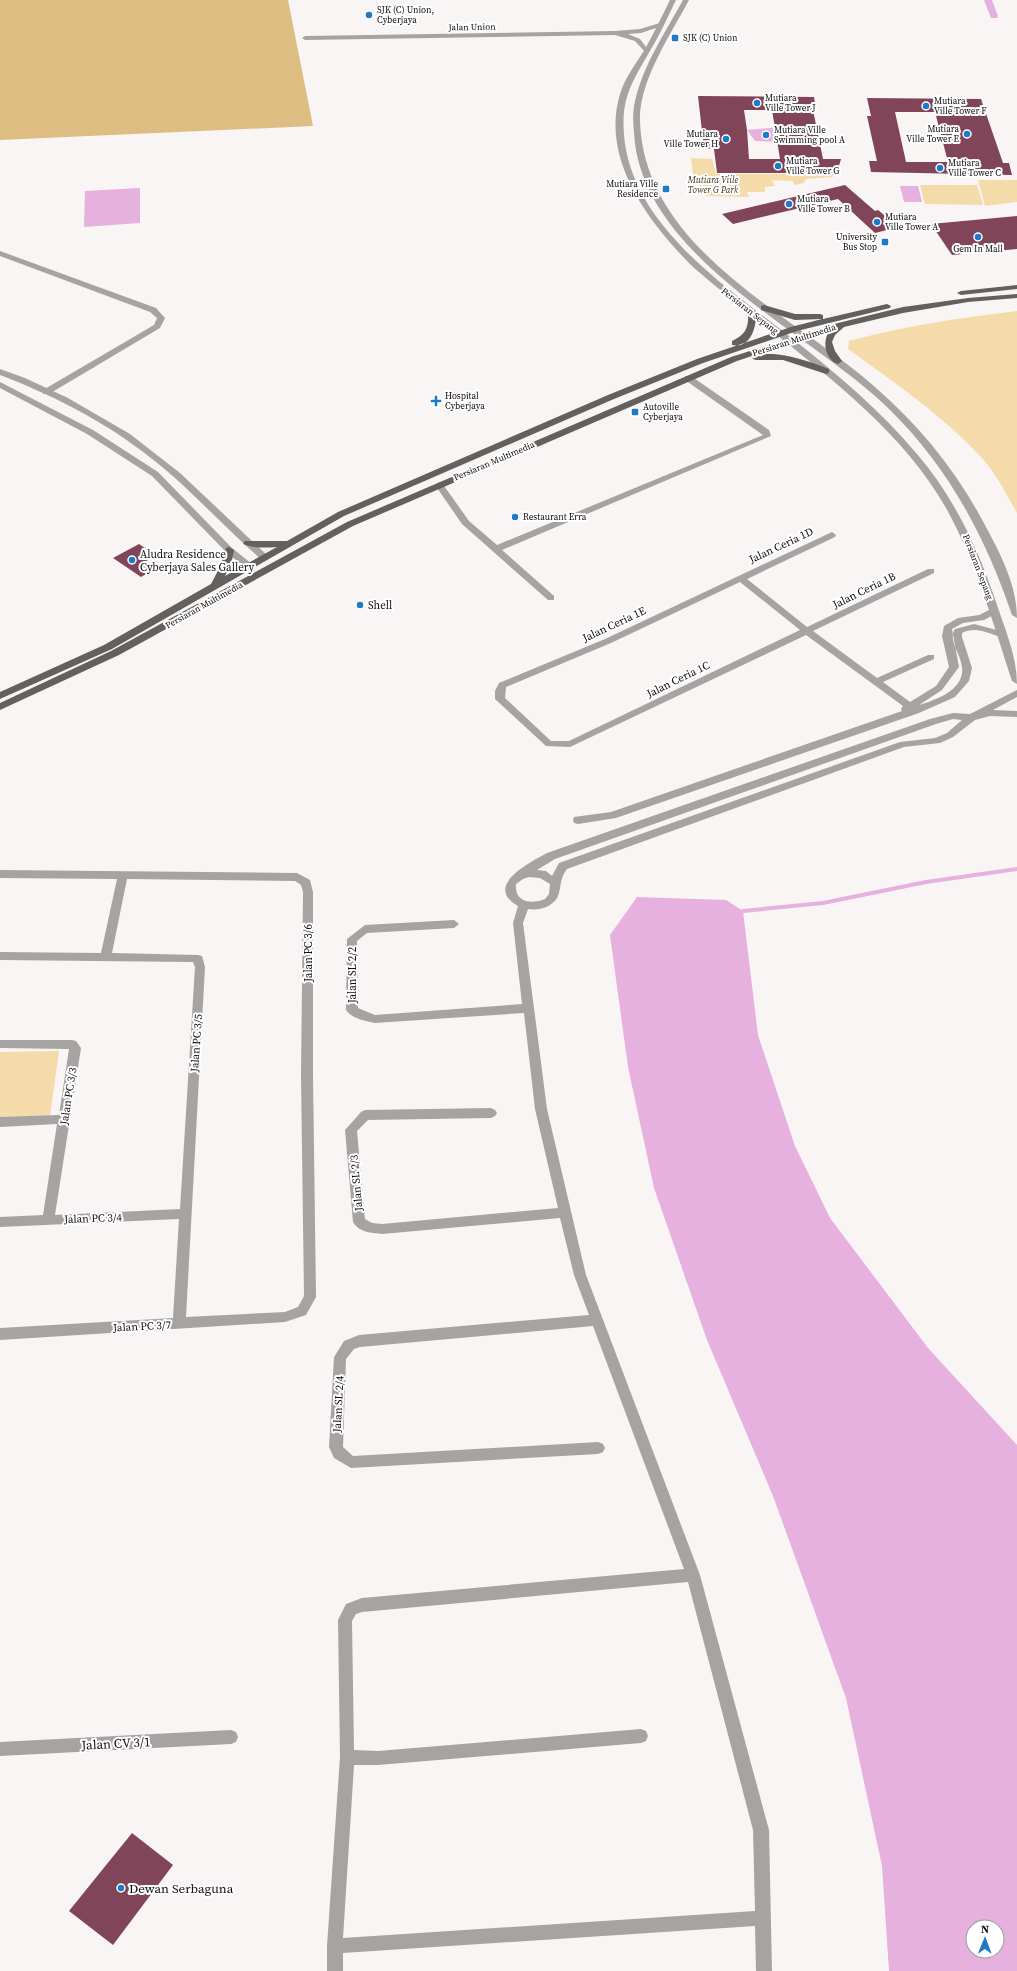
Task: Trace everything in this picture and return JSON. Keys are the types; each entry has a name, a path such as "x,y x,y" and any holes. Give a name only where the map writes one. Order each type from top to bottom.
{"main road":[{"name":"Persiaran Multimedia","path":"0,696 108,647 341,514 611,397 700,361 794,329 862,311 968,292 1017,287"},
{"name":"Persiaran Multimedia","path":"0,707 115,653 350,524 734,359 841,325 903,310 968,300 1017,296"},
{"path":"764,308 795,317 809,318 862,311"},
{"path":"700,361 746,338 752,330 752,312"},
{"path":"838,360 828,348 827,342 830,336 841,325"},
{"path":"734,359 781,356 798,360 826,371"},
{"path":"248,543 267,545 290,542"},
{"path":"216,585 226,565 229,550"}],"street":[{"name":"Persiaran Sepang","path":"673,0 646,51 627,81 622,103 622,140 624,155 630,174 647,209 671,241 712,281 826,371 861,402 886,426 915,458 937,486 964,531 977,561 1017,681"},
{"name":"Persiaran Sepang","path":"686,0 648,75 640,95 636,123 639,152 650,183 658,198 683,233 715,267 764,308 838,360 906,421 953,477 984,530 1008,585 1017,615"},
{"name":"Jalan Union","path":"305,38 615,34 641,31 660,26"},
{"name":"Jalan Union","path":"615,34 638,39 643,44 646,51"},
{"path":"0,253 153,310 161,318 157,326 46,392"},
{"path":"0,372 74,405 112,427 163,464 264,557"},
{"path":"496,549 768,436 766,432 688,378"},
{"path":"0,385 90,432 155,474 229,550 249,566"},
{"path":"439,485 465,522 551,598"},
{"name":"Jalan Ceria 1D","path":"740,578 832,535"},
{"name":"Jalan Ceria 1B","path":"807,631 931,571"},
{"path":"740,578 807,631 913,708"},
{"name":"Jalan Ceria 1E","path":"558,745 549,744 500,699 502,685 608,641 740,578"},
{"path":"578,820 612,815 898,716 913,708 939,688 954,667 947,636 948,628 961,620 981,618 994,611"},
{"path":"913,708 952,696 965,678 967,668 957,637 958,631 965,627 975,626 987,628 1001,634"},
{"name":"Jalan Ceria 1C","path":"558,745 570,744 807,631"},
{"path":"876,682 931,657"},
{"path":"1017,693 972,716 950,735 937,741 902,744 563,866 559,871 555,883 555,894 549,902 537,906 524,904 514,898 510,890 513,881 542,860 551,856 933,721 953,716 972,716 990,713 1017,714"},
{"name":"Jalan PC 3/6","path":"0,874 297,877 306,882 308,892 307,1076 310,1297 302,1311 285,1317"},
{"path":"523,874 542,874 555,883"},
{"path":"106,957 123,875"},
{"path":"524,904 518,923 541,1109 580,1275 693,1575 761,1830 764,1971"},
{"name":"Jalan SL 2/2","path":"454,924 365,929 352,939 352,1010 361,1015 375,1019 529,1008"},
{"name":"Jalan PC 3/5","path":"0,956 198,959 200,967 179,1324"},
{"name":"Jalan PC 3/3","path":"0,1044 72,1044 75,1048 48,1220"},
{"name":"Jalan SL 2/3","path":"491,1113 365,1115 351,1130 359,1222 370,1228 382,1229 566,1212"},
{"path":"0,1122 64,1119"},
{"name":"Jalan PC 3/4","path":"0,1222 185,1214"},
{"name":"Jalan PC 3/7","path":"0,1334 285,1317"},
{"name":"Jalan SL 2/4","path":"597,1320 359,1341 349,1346 340,1357 336,1447 339,1454 351,1462 598,1448"},
{"path":"335,1971 335,1946 347,1757 345,1620 351,1609 370,1604 693,1575"},
{"name":"Jalan CV 3/1","path":"0,1749 231,1736"},
{"path":"347,1757 378,1758 641,1736"},
{"path":"335,1946 763,1918"}],"green space":[{"name":"Mutiara Viile Tower G Park","path":"691,158 712,159 716,174 833,174 833,177 806,179 804,183 794,185 793,181 772,180 775,186 765,187 765,192 747,192 749,197 706,196 693,174"},
{"path":"978,180 1017,180 1017,202 985,206"},
{"path":"920,185 977,185 983,205 925,204"},
{"path":"1017,311 1017,513 991,470 966,441 934,413 848,349 849,341 890,331"},
{"path":"59,1051 50,1116 0,1117 0,1052"}],"shaded area":[{"path":"0,0 288,0 313,126 0,140"},
{"name":"Mutiara Ville Swimming pool A","path":"781,127 780,142 755,141 747,130"},
{"path":"900,186 918,186 922,202 904,202"},
{"path":"140,188 140,223 84,227 85,191"},
{"path":"637,897 726,900 743,911 758,1035 795,1146 830,1218 928,1348 1017,1445 1017,1971 889,1971 882,1866 846,1698 773,1496 707,1340 654,1188 628,1067 610,935"}],"building":[{"path":"698,96 814,97 816,110 813,110 823,159 841,159 837,173 717,173 714,149 704,149","holes":["744,110 772,110 780,159 749,159"]},
{"path":"867,98 981,99 1003,163 1009,163 1012,175 871,172 869,161 877,161 867,116 871,116","holes":["895,112 935,112 948,162 906,162"]},
{"name":"Mutiara Ville Tower B","path":"845,185 875,211 878,210 899,227 875,233 838,199 733,224 722,214"},
{"name":"Gem In Mall","path":"1017,216 1017,249 952,255 931,224"},
{"name":"Aludra Residence Cyberjaya Sales Gallery","path":"139,544 156,556 142,563 153,570 141,577 113,558"},
{"name":"Dewan Serbaguna","path":"132,1833 173,1865 113,1945 69,1911"}],"waterway":[{"path":"988,0 994,16"},
{"path":"743,911 823,903 926,882 1017,869"}],"place":[{"name":"SJK (C) Union, Cyberjaya","path":"369,15"},
{"name":"SJK (C) Union","path":"675,38"},
{"name":"Mutiara Ville Tower J","path":"757,103"},
{"name":"Mutiara Ville Tower F","path":"926,106"},
{"name":"Mutiara Ville Tower E","path":"967,134"},
{"name":"Mutiara Ville Swimming pool A","path":"766,135"},
{"name":"Mutiara Ville Tower H","path":"726,139"},
{"name":"Mutiara Ville Tower G","path":"778,166"},
{"name":"Mutiara Ville Tower C","path":"940,168"},
{"name":"Mutiara Ville Residence","path":"666,189"},
{"name":"Mutiara Ville Tower B","path":"789,204"},
{"name":"Mutiara Ville Tower A","path":"877,222"},
{"name":"Gem In Mall","path":"978,237"},
{"name":"University Bus Stop","path":"885,242"},
{"name":"Hospital Cyberjaya","path":"436,401"},
{"name":"Autoville Cyberjaya","path":"635,412"},
{"name":"Restaurant Erra","path":"515,517"},
{"name":"Aludra Residence Cyberjaya Sales Gallery","path":"132,560"},
{"name":"Shell","path":"360,605"},
{"name":"Dewan Serbaguna","path":"121,1888"}]}
